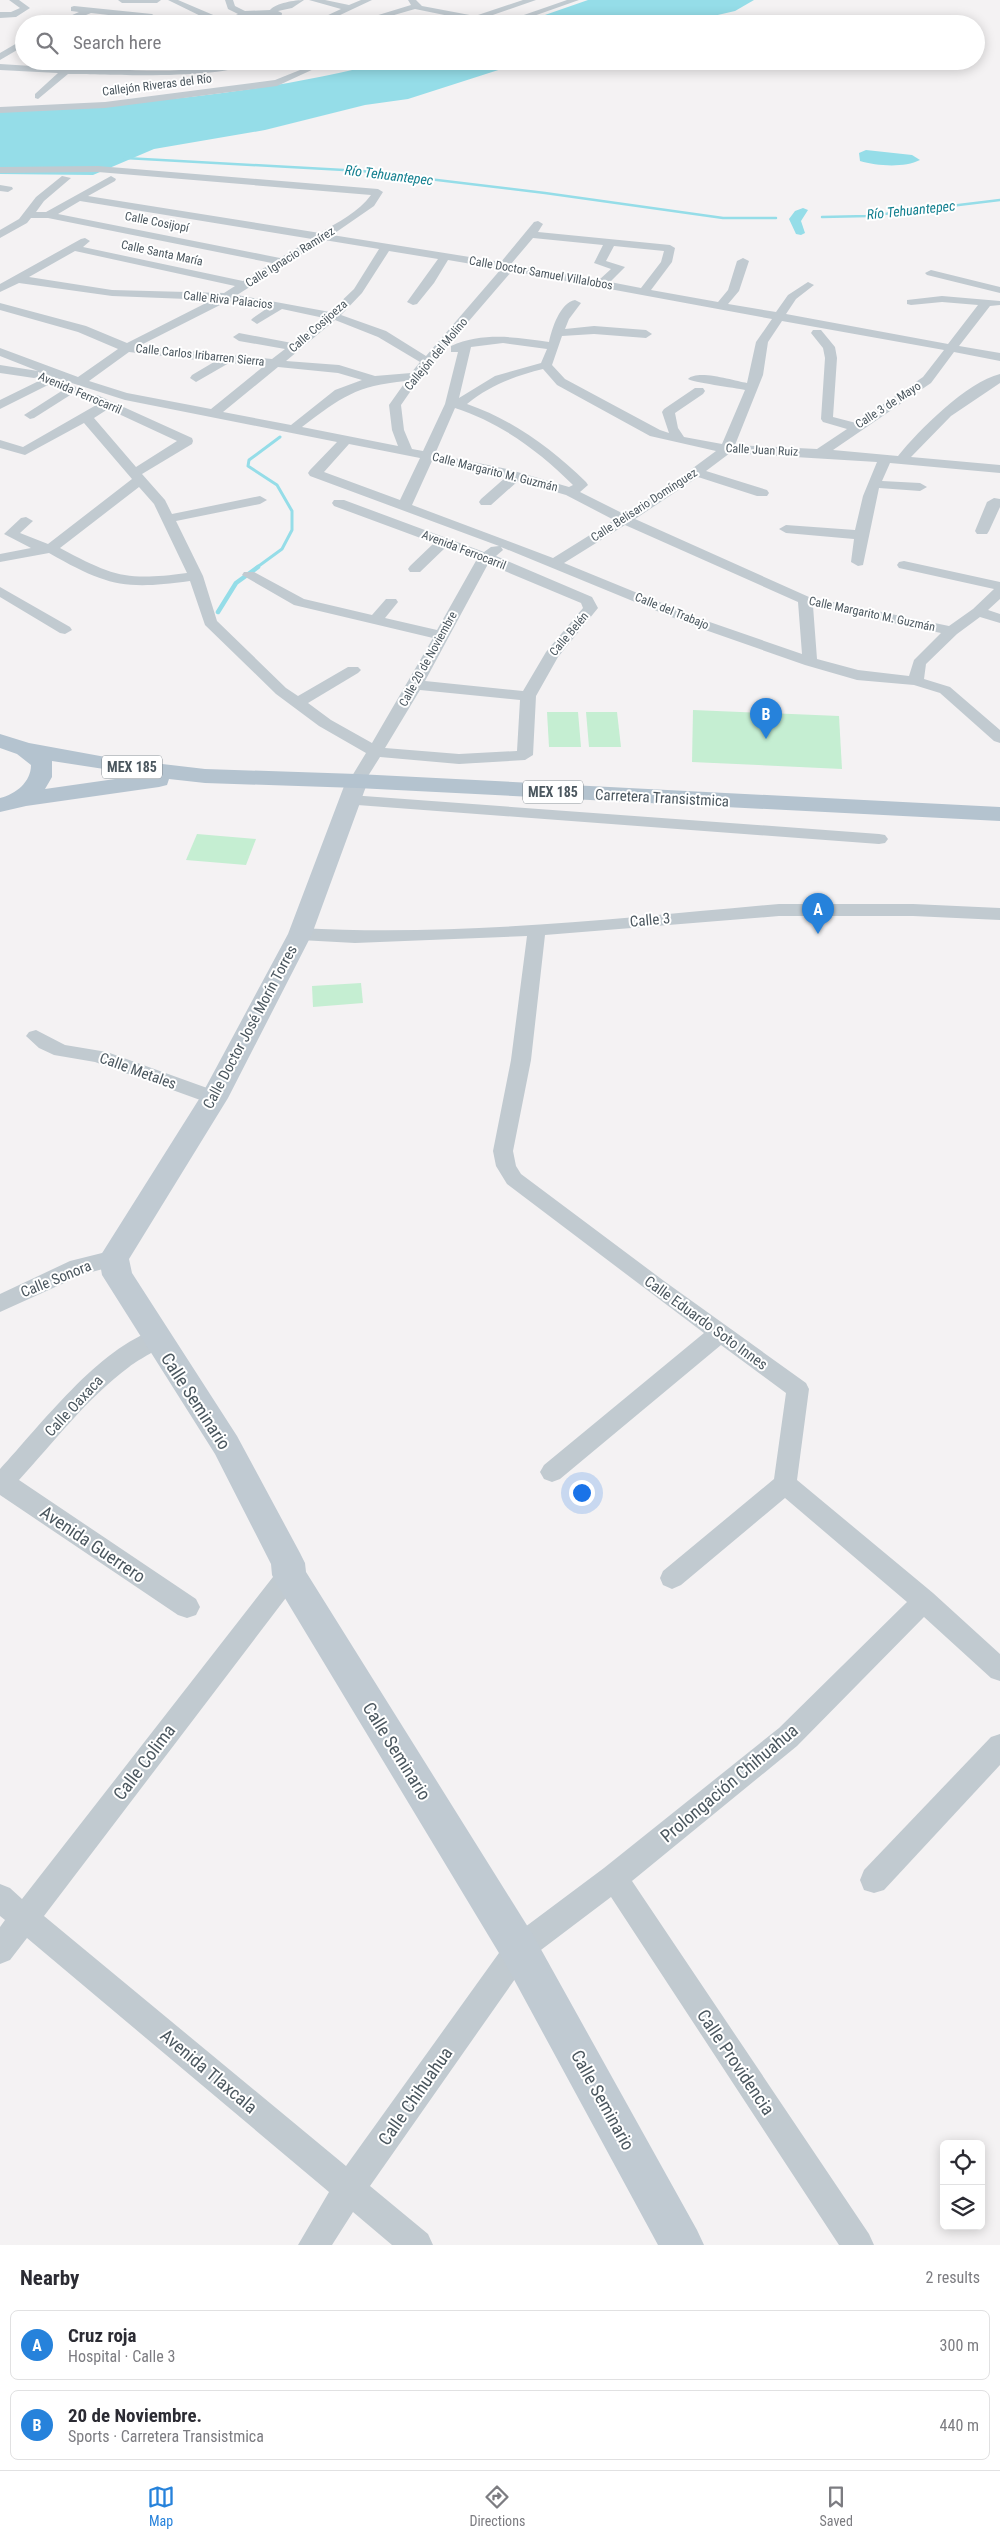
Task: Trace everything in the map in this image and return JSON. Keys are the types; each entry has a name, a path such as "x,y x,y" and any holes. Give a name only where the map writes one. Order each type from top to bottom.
{"main road":[{"name":"Carretera Transistmica","path":"0,741 25,749 112,765 353,790 1000,814"},
{"path":"4,804 26,795 39,784 42,763 25,749"},
{"name":"Carretera Transistmica","path":"4,804 149,781 205,776"}],"street":[{"path":"0,15 13,15 26,8 13,0"},
{"path":"122,0 157,0"},
{"path":"172,0 202,15"},
{"path":"194,0 203,15"},
{"path":"229,2 235,10 244,14 274,10 289,6 300,0"},
{"path":"313,0 360,15"},
{"path":"335,15 368,0 376,0"},
{"path":"502,0 546,10"},
{"path":"485,15 532,0"},
{"path":"531,15 575,0"},
{"path":"229,2 274,10 278,13 278,15"},
{"path":"383,15 413,2 464,15"},
{"path":"74,9 130,15"},
{"path":"79,15 92,10"},
{"path":"0,57 15,48"},
{"path":"0,68 15,69"},
{"path":"30,70 125,72 217,70"},
{"name":"Callejón Riveras del Río","path":"0,110 104,105 277,83 308,70"},
{"path":"55,96 34,96 64,71"},
{"name":"Calle Ignacio Ramírez","path":"26,171 98,169 378,192 370,204 354,216 226,297 152,333 127,348 75,386 30,415"},
{"path":"0,170 26,171 66,178 16,227 0,235"},
{"path":"48,215 112,180"},
{"name":"Calle Doctor Samuel Villalobos","path":"80,198 507,266 721,305 776,322 798,319 820,328 1000,357"},
{"path":"0,289 144,208"},
{"name":"Calle Cosijopí","path":"27,215 48,215 282,262"},
{"name":"Callejón del Molino","path":"408,452 398,430 395,405 415,376 507,266 539,222"},
{"path":"530,234 670,248 666,262 644,291"},
{"path":"602,283 619,267 600,263 610,242"},
{"name":"Calle Cosijoeza","path":"214,413 333,316 358,291 386,247"},
{"name":"Calle Santa María","path":"74,248 244,285"},
{"path":"413,302 430,281 445,256"},
{"path":"721,305 733,292 743,261"},
{"path":"931,273 1000,290"},
{"name":"Calle Riva Palacios","path":"17,279 112,292 226,297 280,305 333,316 382,334 430,360"},
{"path":"727,449 757,375 762,342 792,297 808,286"},
{"path":"911,302 942,299 1000,304"},
{"path":"454,404 476,389 499,377 546,365 563,318 575,303"},
{"name":"Calle 3 de Mayo","path":"820,453 856,426 927,380 986,303"},
{"path":"257,320 280,305"},
{"name":"Calle Carlos Iribarren Sierra","path":"0,306 82,329 127,348 159,353 339,369 374,380"},
{"path":"820,328 831,358 827,419 856,426"},
{"path":"557,333 594,330 646,334"},
{"path":"240,336 294,348"},
{"path":"430,360 466,344 503,339 554,346"},
{"path":"405,505 454,404 466,344"},
{"path":"0,352 75,386"},
{"path":"196,378 228,358"},
{"name":"Avenida Ferrocarril","path":"0,360 50,380 75,386 108,404 187,440 138,477"},
{"name":"Calle Juan Ruiz","path":"546,365 561,382 587,397 655,433 680,440 727,449 820,453 1000,469"},
{"path":"0,368 36,374"},
{"path":"301,428 339,393 374,380 415,376"},
{"path":"902,460 917,440 952,407 1000,378"},
{"path":"680,440 672,428 668,412 688,397 697,385 710,379 751,388"},
{"path":"0,405 10,398 50,380"},
{"name":"Calle Margarito M. Guzmán","path":"75,386 276,427 301,428 346,440 516,476 571,492 623,519 805,600 952,631"},
{"path":"0,444 25,451 108,404"},
{"path":"454,404 479,412 527,440 581,485 571,492"},
{"path":"86,417 160,503 196,576 209,618 242,654 298,703 324,723 376,752"},
{"name":"Calle del Trabajo","path":"346,440 315,473 405,505 505,544 696,622 810,662 857,674 916,681 945,690 1000,738"},
{"name":"Calle Belisario Domínguez","path":"555,564 623,519 675,488 727,449"},
{"path":"858,562 860,535 874,484 885,458"},
{"path":"695,472 762,493"},
{"path":"486,502 516,476"},
{"path":"0,558 51,548 138,477"},
{"path":"874,484 920,487"},
{"path":"168,519 260,500"},
{"path":"982,532 994,502 1000,503"},
{"name":"Avenida Ferrocarril","path":"340,503 485,557 587,600"},
{"path":"26,521 11,534 44,548 51,548 90,570 122,581 150,582 196,576"},
{"path":"786,529 860,535"},
{"path":"415,569 443,542"},
{"name":"Calle 20 de Noviembre","path":"353,790 415,685 485,557 505,544"},
{"path":"904,565 1000,586"},
{"path":"250,575 299,602 442,636"},
{"path":"0,591 65,630"},
{"path":"916,681 919,663 952,631 978,612 1000,591"},
{"name":"Calle Belén","path":"376,752 459,760 525,755 528,696 551,654 591,608 587,600"},
{"path":"805,600 810,662"},
{"path":"376,620 392,602"},
{"path":"978,612 1000,619"},
{"path":"298,703 353,670"},
{"path":"415,685 528,696"},
{"path":"353,790 879,839"},
{"name":"Calle Doctor José Morín Torres","path":"114,1258 214,1098 300,934 353,790"},
{"name":"Calle 3","path":"300,934 355,937 537,930 779,910 913,910 1000,914"},
{"name":"Calle Eduardo Soto Innes","path":"537,930 521,1060 503,1151 506,1166 514,1179 526,1190 798,1389 786,1484"},
{"name":"Calle Metales","path":"36,1036 49,1047 66,1053 98,1056 214,1098"},
{"name":"Calle Sonora","path":"0,1304 78,1267 114,1258"},
{"name":"Calle Seminario","path":"114,1258 117,1275 226,1445 288,1563 289,1575 520,1949 682,2245"},
{"path":"552,1472 720,1332"},
{"name":"Calle Oaxaca","path":"1,1482 111,1368 144,1344 157,1338"},
{"name":"Avenida Guerrero","path":"1,1482 187,1607"},
{"path":"672,1578 786,1484 924,1601 1000,1670"},
{"name":"Calle Colima","path":"0,1950 289,1575"},
{"name":"Prolongación Chihuahua","path":"520,1949 614,1878 788,1737 924,1601"},
{"path":"874,1880 1000,1746"},
{"name":"Calle Providencia","path":"614,1878 858,2245"},
{"name":"Avenida Tlaxcala","path":"0,1898 417,2245"},
{"name":"Calle Chihuahua","path":"314,2245 349,2189 520,1949"}],"green space":[{"path":"693,710 839,716 842,769 692,762"},
{"path":"547,712 578,712 581,747 549,747"},
{"path":"586,712 617,712 621,747 589,747"},
{"path":"197,834 256,839 246,865 186,860"},
{"path":"361,983 363,1003 313,1007 312,986"}],"water":[{"path":"588,0 754,0 735,11 718,15 545,15"},
{"path":"350,70 498,70 408,99 365,105 265,130 154,149 93,175 0,174 0,109 98,105 196,96 245,90"},
{"path":"866,150 912,155 920,160 914,163 890,165 860,161 859,153"},
{"path":"803,208 808,210 801,221 805,233 801,235 796,234 789,219 795,211"}],"waterway":[{"name":"Río Tehuantepec","path":"125,158 362,171 545,193 723,218 776,218"},
{"name":"Río Tehuantepec","path":"822,217 868,216 1000,200"},
{"path":"256,568 282,549 292,530 292,511 277,485 248,466 249,460 280,437"},
{"path":"218,612 236,583 258,567"}],"place":[{"name":"20 de Noviembre.","path":"766,739"},
{"name":"Cruz roja","path":"818,934"}]}
